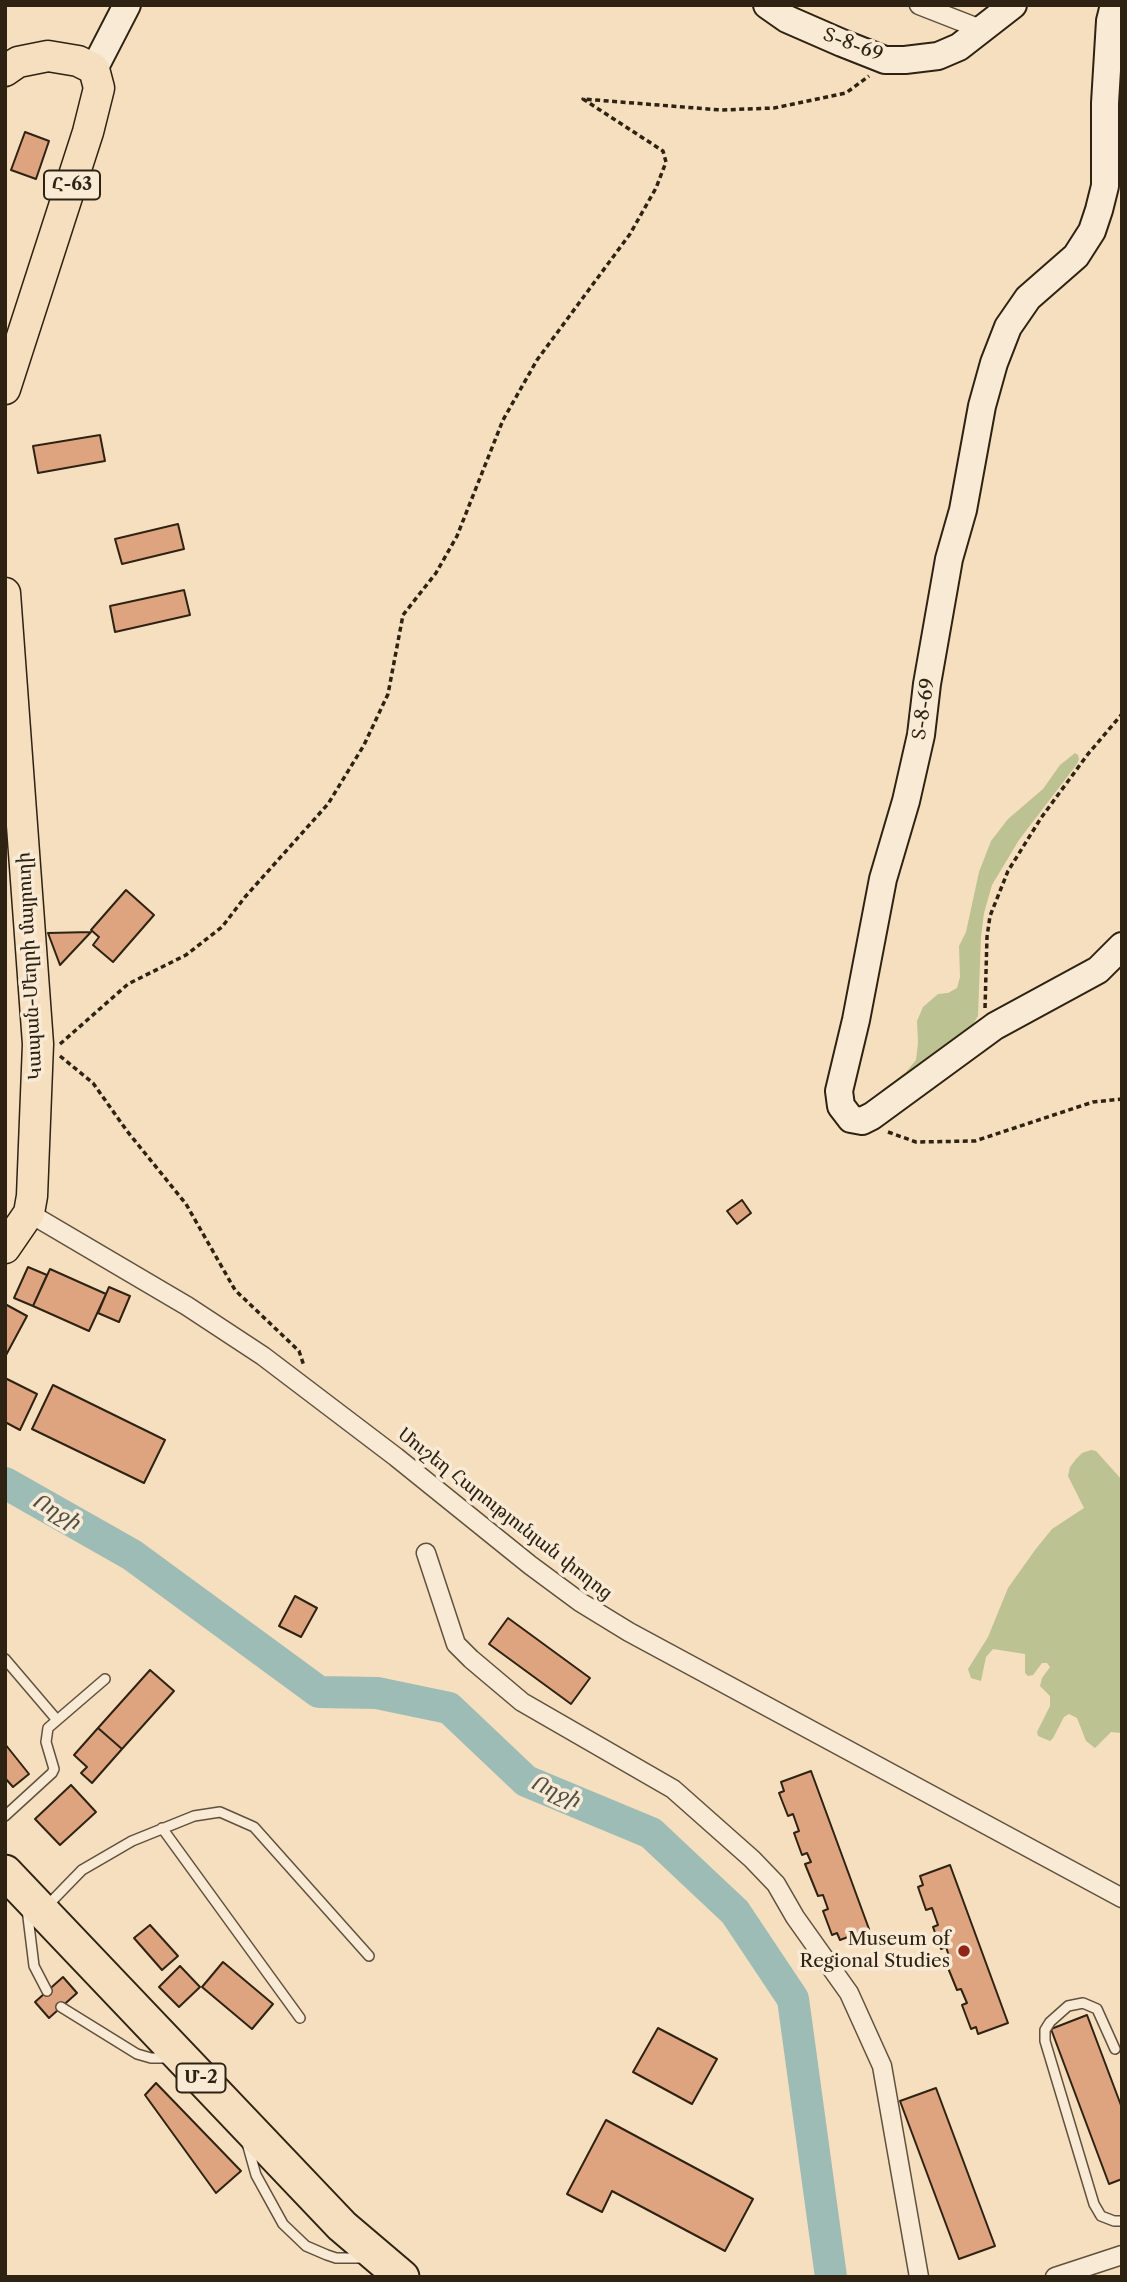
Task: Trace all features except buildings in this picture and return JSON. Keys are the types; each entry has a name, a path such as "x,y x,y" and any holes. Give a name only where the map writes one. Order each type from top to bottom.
{"highway":[{"name":"Մ-2","path":"24,1892 342,2226 391,2268"}],"main road":[{"path":"5,71 18,62 48,56 78,61 94,69"},
{"name":"Հ-63","path":"5,389 88,132 99,88 94,69"},
{"name":"Կապան-Մեղրի մայրուղի","path":"5,593 38,1044 32,1196 29,1213 5,1248"}],"street":[{"path":"94,69 127,5"},
{"name":"Տ-8-69","path":"767,5 788,19 885,60 938,56 960,47 1013,5"},
{"path":"919,5 983,30"},
{"name":"Տ-8-69","path":"872,1116 862,1121 851,1119 841,1106 839,1091 856,1020 883,879 906,801 921,735 949,559 963,510 982,406 994,363 1009,327 1028,298 1076,256 1092,230 1099,210 1105,186 1105,103 1110,21 1114,5"},
{"path":"872,1116 983,1034 1098,970 1122,946"},
{"name":"Մուշեղ Հարությունյան փողոց","path":"29,1213 187,1306 263,1356 580,1602 629,1632 1122,1898"},
{"path":"426,1553 456,1644 471,1659 522,1702 673,1789 752,1859 776,1884 795,1917 849,1993 881,2066 919,2277"},
{"path":"1055,2277 1122,2255"}],"lane":[{"path":"5,1659 57,1720"},
{"path":"5,1816 54,1769 46,1734 48,1728 105,1679"},
{"path":"47,1991 34,1966 24,1892 82,1870 132,1841 162,1828 194,1816 220,1812 254,1827 369,1956"},
{"path":"162,1828 300,2018"},
{"path":"1115,2049 1097,2009 1083,2003 1068,2006 1045,2030 1045,2041 1094,2204 1101,2216 1122,2221"},
{"path":"61,2007 137,2054 151,2058 182,2058"}],"path":[{"path":"314,1394 299,1352 235,1290 186,1204 127,1131 93,1083 53,1049 128,984 186,956 222,928 245,897 328,804 364,745 388,694 403,615 436,573 457,536 503,420 537,360 630,234 656,188 666,162 663,151 583,99 721,110 774,108 846,93 862,83 885,60"},
{"path":"983,1034 986,937 997,896 1008,871 1041,818 1088,754 1122,714"},
{"path":"872,1116 881,1130 916,1142 975,1140 1093,1102 1122,1099"}],"green space":[{"path":"1075,753 1079,759 1077,764 1019,840 992,885 981,937 978,1016 970,1029 876,1098 916,1060 917,1021 923,1007 938,994 957,988 960,977 959,946 966,932 979,872 991,841 1008,819 1043,789 1060,765"},
{"path":"1091,1450 1096,1451 1122,1480 1122,1733 1111,1732 1095,1748 1086,1741 1077,1718 1069,1714 1064,1717 1050,1741 1038,1736 1037,1732 1050,1706 1050,1696 1040,1686 1050,1667 1047,1663 1042,1663 1033,1675 1028,1676 1025,1673 1025,1654 993,1649 986,1657 981,1681 971,1678 968,1669 988,1637 1008,1588 1035,1550 1052,1529 1084,1508 1068,1476 1076,1459"}],"waterway":[{"name":"Ողջի","path":"5,1483 132,1555 319,1692 377,1693 449,1708 526,1781 651,1833 735,1912 793,1999 831,2277"}],"place":[{"name":"Museum of Regional Studies","path":"964,1951"}]}
